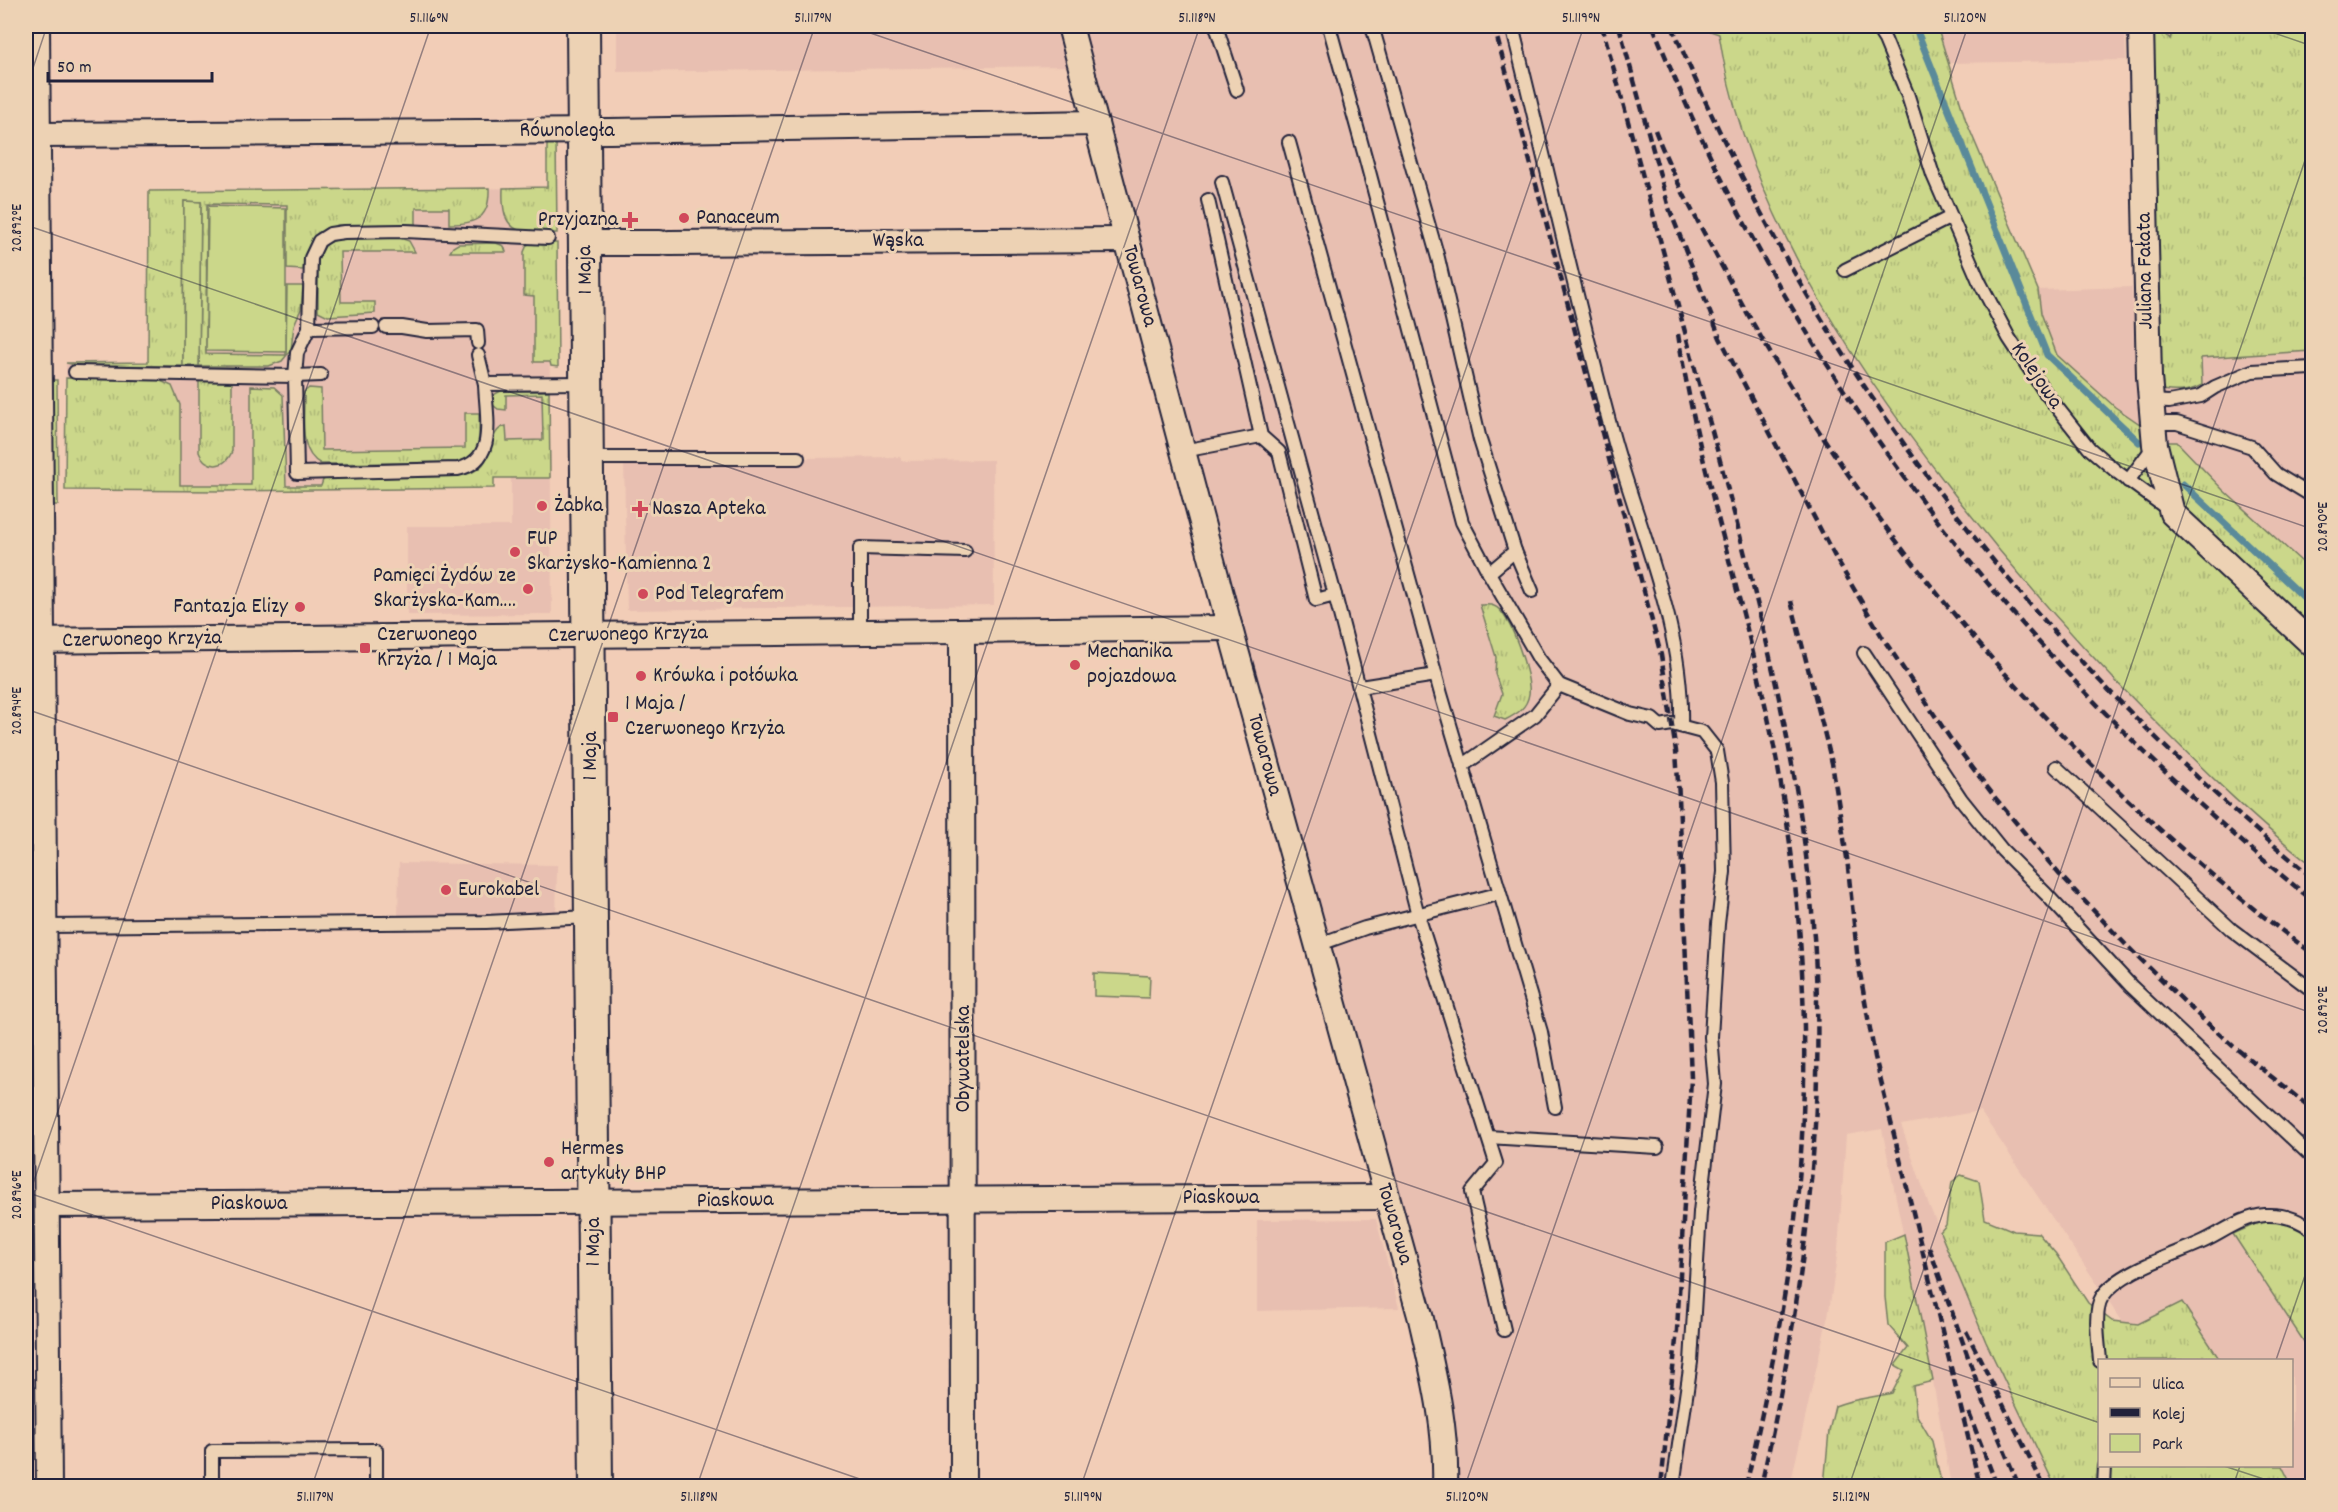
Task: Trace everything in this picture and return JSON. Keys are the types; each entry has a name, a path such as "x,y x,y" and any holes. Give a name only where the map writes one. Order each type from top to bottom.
{"street":[{"path":"37,26 38,135 32,301 34,641 46,926 49,1486"},
{"name":"1 Maja","path":"584,26 591,635 596,1486"},
{"name":"Towarowa","path":"1070,26 1230,628 1421,1319 1442,1414 1445,1486"},
{"name":"Juliana Fałata","path":"2141,26 2146,285 2153,423 2172,513"},
{"name":"Równoległa","path":"38,135 585,131 1096,123"},
{"name":"Wąska","path":"585,243 1127,240"},
{"name":"Kolejowa","path":"2172,513 2313,644"},
{"name":"Czerwonego Krzyża","path":"34,641 1230,628"},
{"name":"Obywatelska","path":"962,631 963,1486"},
{"name":"Piaskowa","path":"47,1205 1386,1197"}],"lane":[{"path":"1216,26 1237,90"},
{"path":"1329,26 1462,522 1489,573 1539,659 1559,685 1630,714 1652,719 1660,726 1672,724 1702,732 1717,751 1722,782 1724,872 1718,924 1711,1037 1715,1084 1700,1212 1691,1362 1672,1486"},
{"path":"1372,26 1438,258 1480,440 1515,551 1532,591"},
{"path":"1512,26 1604,403 1628,489 1658,577 1677,657 1682,697 1680,726"},
{"name":"Kolejowa","path":"1876,26 1885,39 1908,96 1933,175 1979,281 2009,338 2044,392 2089,448 2128,481 2172,513"},
{"path":"1289,142 1461,766 1541,1032 1555,1107"},
{"path":"1222,182 1360,687 1418,915 1496,1163 1472,1192 1504,1330"},
{"path":"1208,200 1261,436 1279,452 1316,600 1335,595"},
{"path":"1845,270 1951,217"},
{"path":"309,328 402,327 427,331 477,330 485,384 486,446 480,459 472,465 458,469 297,473 295,376 297,353 309,328 311,258 319,241 330,234 344,232 405,231 548,238"},
{"path":"2128,481 2153,423 2169,402 2201,396 2215,387 2252,372 2313,368"},
{"path":"75,372 321,375"},
{"path":"485,384 587,383"},
{"path":"2153,423 2177,423 2253,447 2276,474 2313,496"},
{"path":"1183,451 1261,436"},
{"path":"588,458 798,458"},
{"path":"860,632 860,548 965,551"},
{"path":"1489,573 1515,551"},
{"path":"1864,653 1961,799 2002,850 2131,986 2313,1157"},
{"path":"1360,687 1436,675"},
{"path":"1461,766 1536,715 1559,685"},
{"path":"2056,767 2232,930 2313,990"},
{"path":"1317,945 1365,928 1498,894"},
{"path":"46,926 486,922 592,917"},
{"path":"1488,1137 1657,1147"},
{"path":"2100,1359 2097,1324 2100,1300 2107,1290 2148,1264 2204,1241 2243,1221 2263,1215 2282,1215 2298,1220 2313,1229"},
{"path":"212,1486 212,1451 364,1450 376,1450 376,1486"},
{"path":"2104,1486 2105,1467"}],"shaded area":[{"path":"617,26 1060,26 1070,66 617,72"},
{"path":"1071,26 1696,26 1719,33 1724,70 1734,108 1759,179 1791,247 1837,328 1881,396 1970,515 2067,630 2182,748 2312,865 2312,1486 2292,1486 2282,1467 2293,1467 2293,1359 2219,1359 2182,1302 2133,1337 1980,1111 1901,1125 1929,1205 1986,1341 2055,1486 1951,1486 1933,1381 1882,1129 1846,1135 1838,1250 1829,1311 1790,1486 1448,1486 1447,1443"},
{"path":"1937,26 2125,26 2126,60 1948,63"},
{"path":"2149,26 2312,26 2312,571 2223,490 2177,442 2166,442"},
{"path":"548,188 552,614 407,615 407,526 511,526 511,478 494,478 494,488 67,490 66,363 148,362 149,191"},
{"path":"2132,287 2136,390 2141,425 2115,407 2057,355 2041,313 2038,290"},
{"path":"901,457 901,461 993,460 994,605 627,610 624,460"},
{"path":"399,863 557,865 556,925 398,922"},
{"path":"1376,1219 1399,1308 1257,1311 1257,1220"}],"green space":[{"path":"1696,26 1937,26 1966,121 2038,290 2041,313 2057,355 2115,407 2144,427 2158,510 2312,655 2312,865 2229,794 2098,662 1998,549 1912,439 1839,332 1806,276 1776,217 1751,158 1732,96 1719,34"},
{"path":"2149,26 2159,26 2170,39 2173,29 2312,30 2312,351 2201,358 2202,385 2181,391 2160,390"},
{"path":"547,138 556,138 557,233 522,231 514,228 505,214 503,188 547,187"},
{"path":"489,188 489,198 484,213 474,221 467,223 449,224 449,208 416,208 416,224 338,225 323,231 312,241 306,254 303,270 287,269 287,205 207,204 206,354 286,355 287,286 303,286 301,309 294,325 291,350 282,361 269,366 199,366 201,202 184,201 183,366 66,363 148,362 149,191"},
{"path":"184,201 201,202 199,366 183,366"},
{"path":"208,206 286,208 286,352 206,351"},
{"path":"400,238 409,241 415,252 340,252 341,302 375,302 375,313 328,316 318,311 318,257 326,244 338,239"},
{"path":"496,243 504,246 506,252 450,252 458,244"},
{"path":"557,243 558,367 551,366 550,362 534,362 534,296 524,295 524,252 527,245"},
{"path":"66,378 156,379 172,386 180,405 180,485 251,485 251,386 274,387 283,395 286,486 321,486 325,479 457,476 471,473 481,467 499,429 506,426 507,441 543,440 542,394 506,395 506,410 498,409 493,405 492,398 495,394 501,391 549,391 550,478 494,478 494,488 65,490"},
{"path":"199,379 232,381 232,451 221,464 206,462 199,452"},
{"path":"50,380 57,380 58,505 52,505"},
{"path":"309,388 321,389 322,450 465,448 465,413 479,413 479,436 476,449 473,454 460,462 321,464 313,458 305,442 304,392"},
{"path":"2166,442 2177,442 2223,490 2312,571 2312,631 2192,520 2177,498"},
{"path":"1480,605 1494,606 1507,620 1519,646 1527,674 1529,694 1526,703 1517,713 1505,720 1494,716 1502,694 1495,674 1496,657"},
{"path":"26,680 33,680 35,861 28,862"},
{"path":"1094,973 1150,976 1149,998 1094,996"},
{"path":"1961,1175 1979,1181 1985,1219 2014,1231 2038,1233 2056,1254 2088,1303 2112,1321 2138,1324 2182,1302 2219,1359 2098,1359 2098,1467 2282,1467 2292,1486 2055,1486 1986,1342 1940,1232 1946,1225 1952,1182"},
{"path":"2279,1220 2291,1223 2312,1236 2312,1354 2233,1234 2258,1223"},
{"path":"1904,1234 1933,1381 1913,1386 1916,1414 1932,1441 1942,1486 1824,1486 1829,1431 1835,1406 1892,1393 1904,1370 1895,1365 1908,1348 1888,1325 1885,1297 1885,1242"}],"waterway":[{"path":"1915,26 2047,355 2139,442"},
{"path":"2183,484 2312,605"}],"railway":[{"path":"1494,26 1661,655 1676,751 1691,1078 1677,1330 1661,1486"},
{"path":"1602,26 1761,618 1788,745 1808,872 1817,1007 1814,1145 1799,1282 1776,1418 1761,1486"},
{"path":"1619,26 1669,208 1720,338 1834,555 1884,640 1950,738 1997,800 2059,874 2127,946 2195,1012 2233,1046 2312,1109"},
{"path":"1653,26 1709,153 1774,276 1846,393 1926,506 2013,613 2107,714 2206,810 2312,900"},
{"path":"1672,26 1729,150 1792,269 1862,383 1939,491 2022,595 2112,693 2209,787 2312,877"},
{"path":"1655,130 1698,221 1781,371 1842,466 1909,558 1981,646 2058,731 2139,810 2224,885 2312,953"},
{"path":"1678,334 1687,387 1711,491 1752,647 1775,752 1792,858 1802,965 1803,1126 1795,1218 1778,1334 1746,1486"},
{"path":"1791,601 1832,763 1847,858 1858,962 1875,1057 1980,1486"},
{"path":"1929,1247 1984,1402 2019,1486"},
{"path":"1966,1331 2044,1486"},
{"path":"1969,1413 1997,1486"}],"place":[{"name":"Panaceum","path":"684,218"},
{"name":"Przyjazna","path":"630,220"},
{"name":"Żabka","path":"542,506"},
{"name":"Nasza Apteka","path":"640,509"},
{"name":"FUP Skarżysko-Kamienna 2","path":"515,552"},
{"name":"Pamięci Żydów ze Skarżyska-Kam.…","path":"528,589"},
{"name":"Pod Telegrafem","path":"643,594"},
{"name":"Fantazja Elizy","path":"300,607"},
{"name":"Czerwonego Krzyża / 1 Maja","path":"365,648"},
{"name":"Mechanika pojazdowa","path":"1075,665"},
{"name":"Krówka i połówka","path":"641,676"},
{"name":"1 Maja / Czerwonego Krzyża","path":"613,717"},
{"name":"Eurokabel","path":"446,890"},
{"name":"Hermes artykuły BHP","path":"549,1162"}]}
